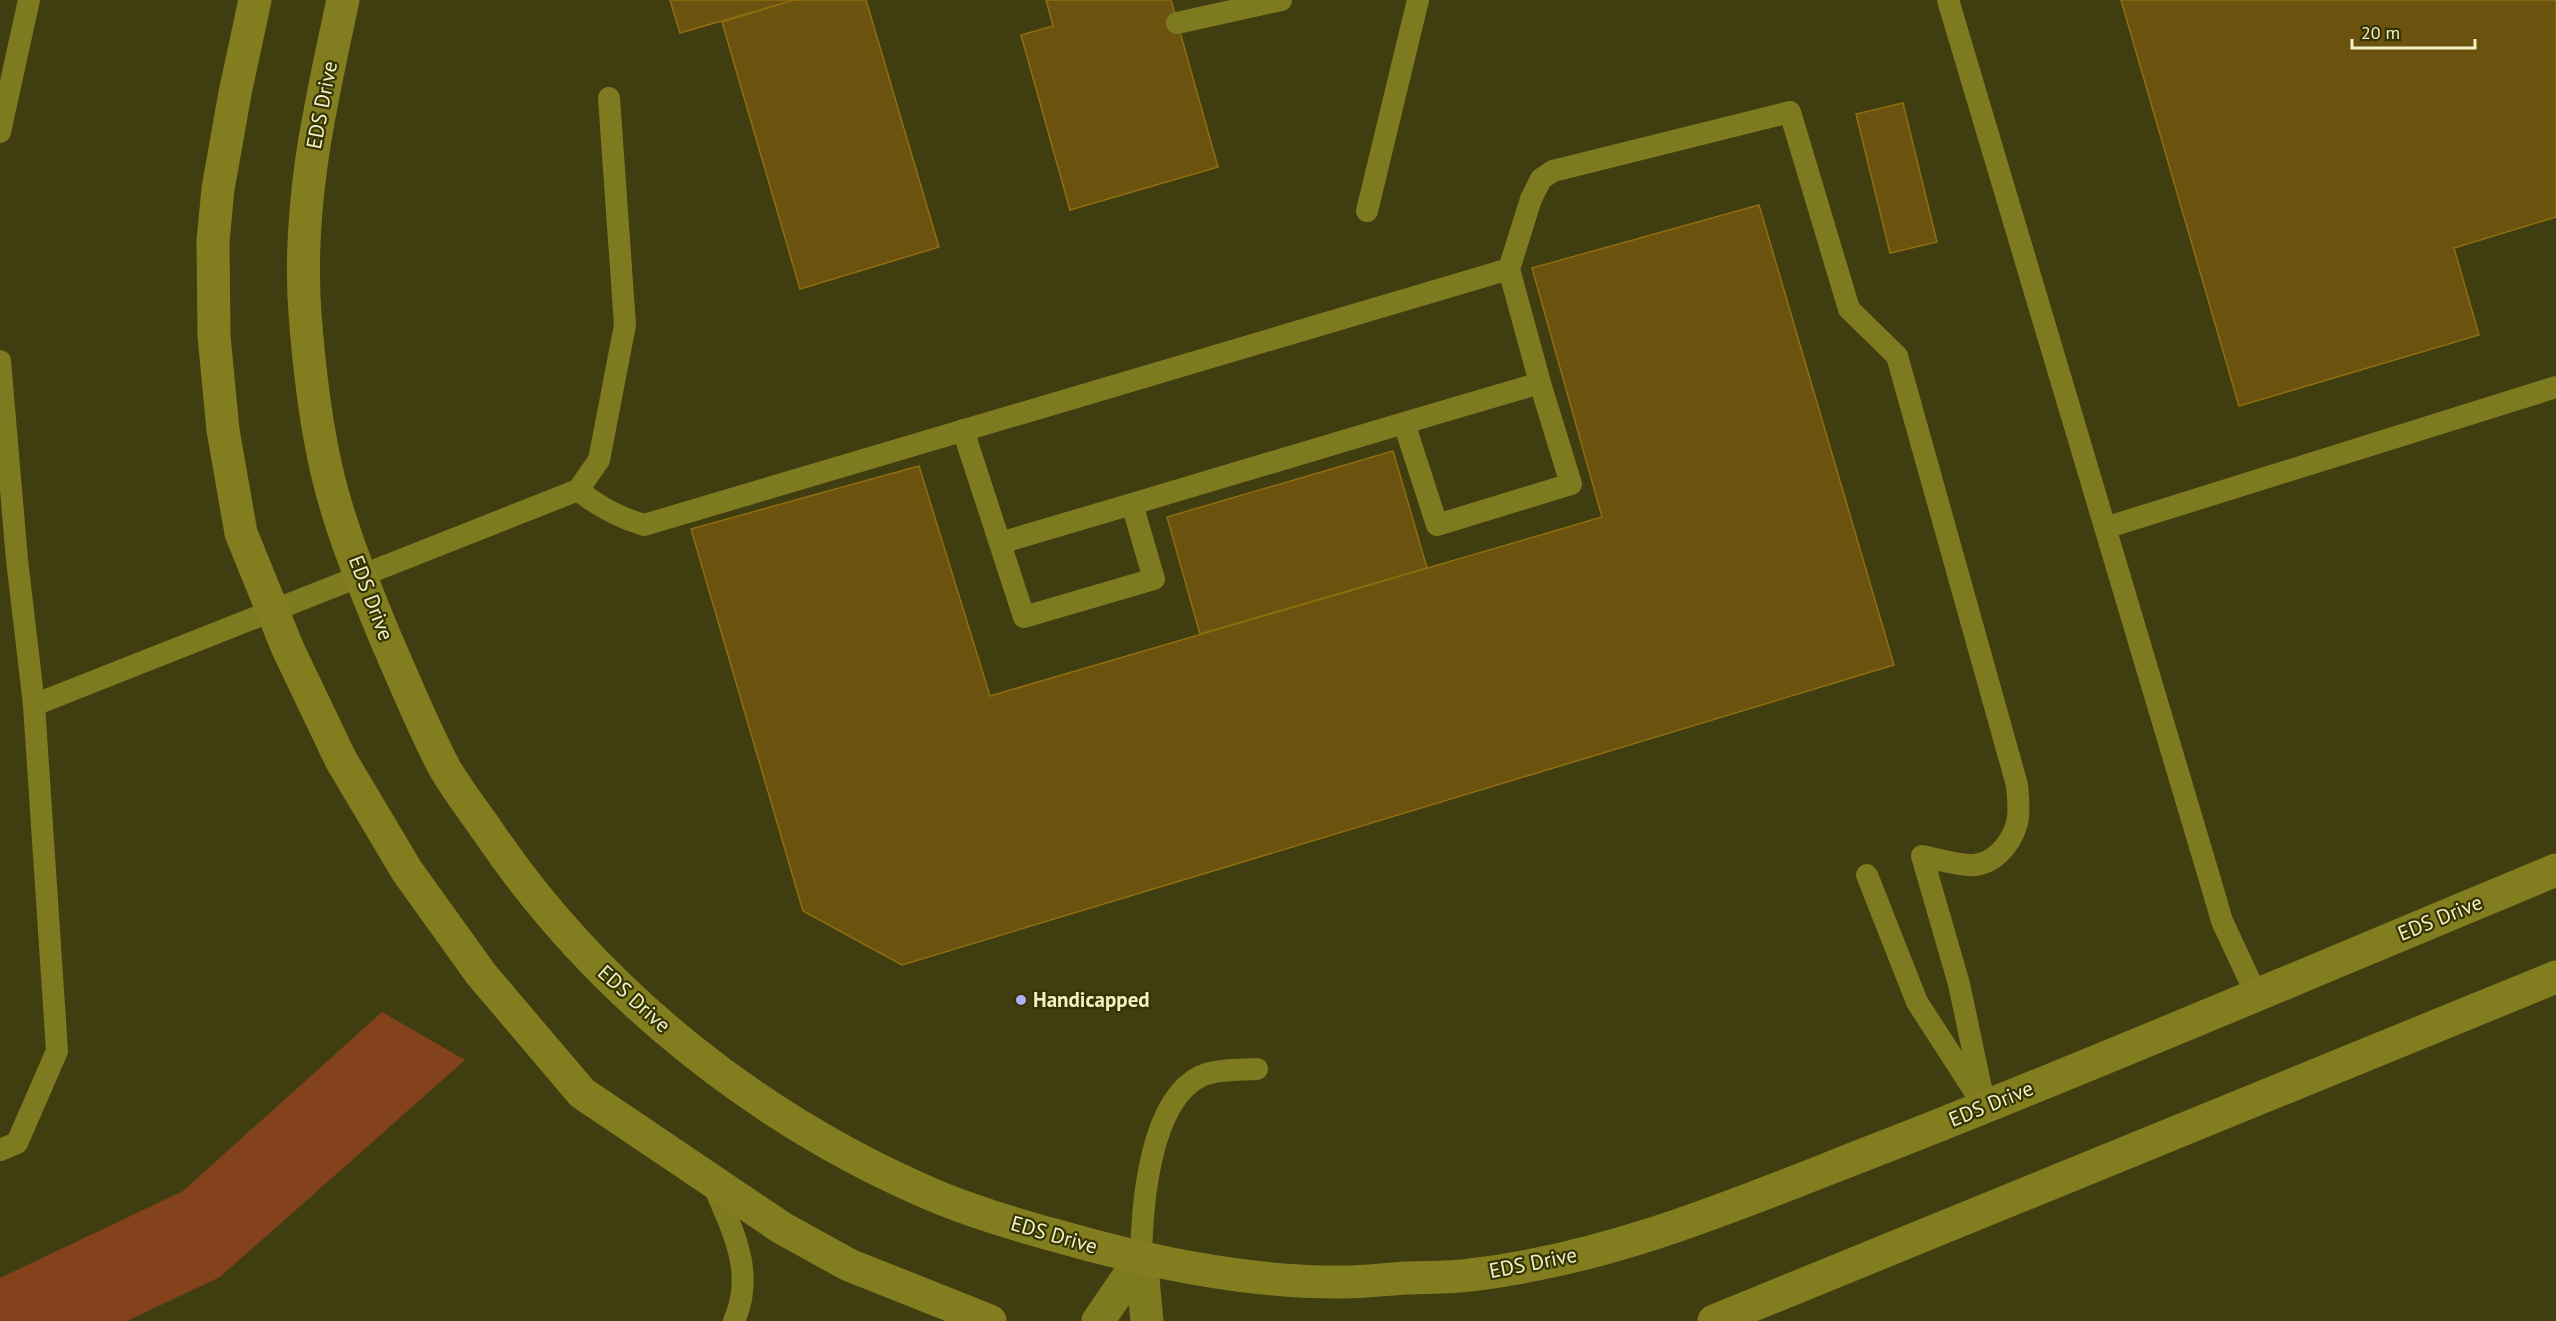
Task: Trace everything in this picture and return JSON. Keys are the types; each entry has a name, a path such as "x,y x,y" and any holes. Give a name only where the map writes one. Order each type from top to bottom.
{"street":[{"path":"255,0 218,189 213,241 214,336 223,430 241,532 288,649 341,760 407,871 481,974 582,1093 713,1184 782,1228 849,1265 990,1321"},
{"name":"EDS Drive","path":"343,0 322,96 307,184 303,224 304,307 312,391 328,476 360,577 402,676 447,772 521,880 590,959 674,1036 754,1096 851,1156 949,1202 1016,1225 1141,1258 1262,1277 1339,1282 1465,1276 1531,1266 1609,1247 1706,1218 1985,1107 2556,870"},
{"path":"1714,1321 2556,977"},
{"path":"1098,1321 1141,1258"},
{"path":"1141,1258 1147,1321"}],"lane":[{"path":"0,132 5,99 29,0"},
{"path":"1177,23 1281,0"},
{"path":"1948,0 2222,921 2256,994"},
{"path":"1367,211 1413,1"},
{"path":"34,705 578,490 599,460 625,325 609,98"},
{"path":"1404,423 1437,525 1571,484 1509,269 1531,199 1541,179 1554,171 1790,112 1849,309 1897,356 2017,785 2018,822 2009,842 2000,853 1984,864 1969,866 1922,856 1959,984 1985,1107"},
{"path":"578,490 600,507 621,518 644,525 1509,269"},
{"path":"0,361 17,561 34,705 57,1051 17,1143 0,1150"},
{"path":"1000,543 1540,382"},
{"path":"2105,528 2556,387"},
{"path":"963,430 1024,617 1154,579 1132,504"},
{"path":"1867,875 1917,1002 1985,1107"},
{"path":"1141,1258 1142,1216 1148,1180 1161,1126 1169,1107 1184,1088 1202,1076 1257,1069"},
{"path":"713,1184 737,1243 743,1268 744,1287 741,1306 734,1321"}],"shaded area":[{"path":"382,1012 465,1060 220,1277 127,1321 0,1321 0,1278 183,1191"}],"building":[{"path":"670,0 794,0 680,33"},
{"path":"794,0 866,0 939,247 800,289 722,22"},
{"path":"1046,0 1171,0 1218,167 1070,210 1021,35 1053,26"},
{"path":"2121,0 2556,0 2556,217 2454,248 2479,335 2239,406"},
{"path":"1903,103 1937,242 1890,253 1856,114"},
{"path":"1759,205 1894,665 902,965 803,911 691,529 919,466 990,696 1602,517 1532,268"},
{"path":"1393,451 1427,568 1200,634 1167,517"}],"place":[{"name":"Handicapped","path":"1021,1000"}]}
